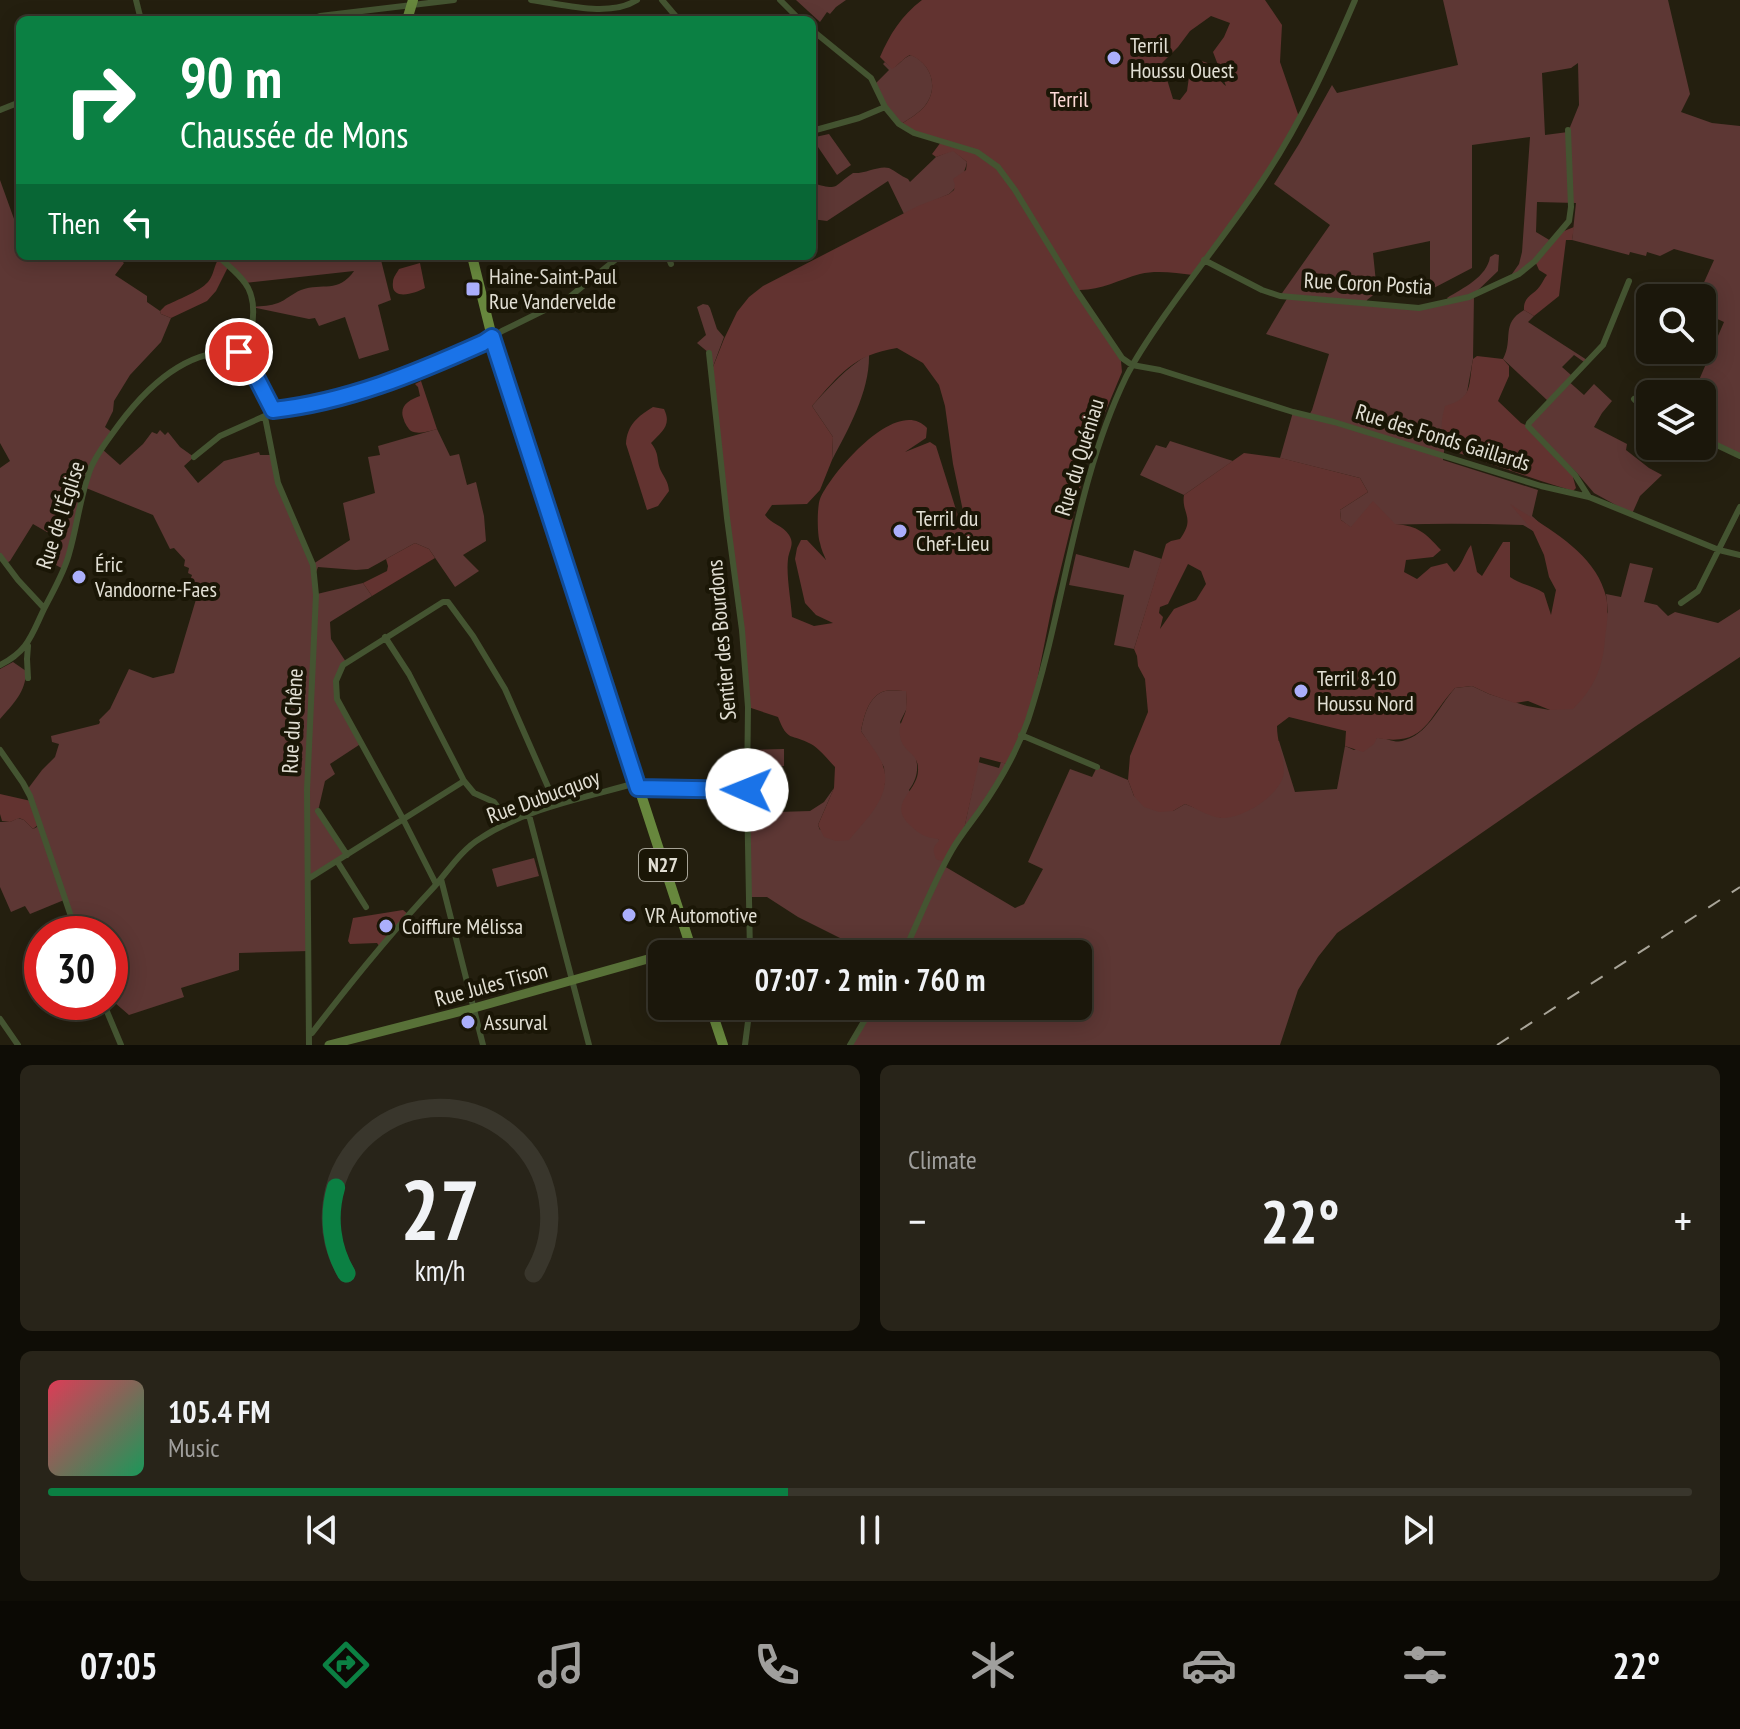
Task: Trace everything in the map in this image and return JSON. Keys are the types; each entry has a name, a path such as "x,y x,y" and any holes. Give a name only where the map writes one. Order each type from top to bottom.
{"main road":[{"name":"N27","path":"473,260 492,337 688,940"},
{"path":"715,1020 723,1045"}],"street":[{"path":"320,16 412,2 454,0"},
{"path":"531,0 599,9 623,7 637,0"},
{"path":"662,0 676,16"},
{"path":"780,0 796,16"},
{"name":"Rue du Quéniau","path":"910,940 950,853 992,792 1031,709 1093,461 1114,402 1132,365 1264,178 1319,81 1355,0"},
{"path":"816,33 867,75 894,120 914,133 977,152 998,167 1122,358 1132,365"},
{"path":"816,130 885,107"},
{"name":"Rue Coron Postia","path":"1204,260 1272,294 1419,308 1469,297 1519,274 1535,261 1569,221 1568,130"},
{"path":"222,260 245,283 251,295 251,332 246,353 273,410"},
{"path":"194,457 220,436 265,417 273,410 323,402 372,388 483,343 567,299 615,260"},
{"path":"670,260 671,264"},
{"path":"1589,497 1575,475 1528,426 1571,375 1603,345 1629,281"},
{"name":"Rue de l'Église","path":"28,678 29,642 68,557 93,463 129,410 166,375 210,353 246,353"},
{"name":"Sentier des Bourdons","path":"709,353 742,630 748,707 750,940"},
{"name":"Rue des Fonds Gaillards","path":"1132,365 1160,370 1565,493 1589,497 1719,550 1740,555"},
{"name":"Rue du Chêne","path":"265,417 278,483 315,575 316,622 307,790 309,1045"},
{"path":"1716,445 1740,456"},
{"path":"1681,603 1698,591 1740,507"},
{"path":"0,556 44,608"},
{"path":"483,1045 438,882 337,699 336,681 341,669 346,662 385,637 443,602 448,602 500,679 556,805"},
{"path":"385,637 409,674 464,781 474,793 494,802 509,822"},
{"name":"Rue de l'Église","path":"0,665 14,658 29,642"},
{"path":"1021,735 1097,767"},
{"path":"0,750 30,796 71,916"},
{"path":"308,879 464,781"},
{"name":"Rue Dubucquoy","path":"311,1034 380,947 469,846 509,822 556,805 637,786 747,790"},
{"path":"318,811 347,855"},
{"path":"529,815 589,1045"},
{"path":"337,861 366,907"},
{"name":"Rue Jules Tison","path":"329,1045 648,960"},
{"path":"0,1019 18,1045"},
{"path":"111,1020 121,1045"},
{"path":"745,1045 748,1020"},
{"path":"850,1045 865,1020"}],"shaded area":[{"path":"796,0 846,0 830,14 827,12 820,22"},
{"path":"1443,0 1668,0 1690,94 1681,112 1712,123 1740,126 1740,456 1716,445 1716,380 1699,380 1706,364 1716,364 1716,341 1724,322 1716,318 1716,284 1703,284 1714,260 1674,249 1660,256 1647,252 1646,256 1630,252 1629,255 1572,240 1576,203 1537,202 1536,232 1551,241 1535,261 1512,277 1522,252 1530,137 1472,145 1472,268 1430,290 1430,241 1373,253 1377,292 1366,303 1419,308 1449,301 1447,298 1479,276 1490,257 1499,255 1498,271 1474,294 1473,359 1467,392 1442,433 1445,443 1443,460 1538,490 1532,516 1542,525 1533,531 1523,525 1501,524 1350,527 1341,520 1340,510 1368,492 1360,478 1280,458 1293,412 1308,417 1312,410 1329,354 1266,334 1288,297 1280,296 1330,225 1274,184 1332,85 1337,93 1458,65","holes":["1578,63 1579,105 1568,132 1545,135 1542,73 1571,68"]},
{"path":"911,55 929,71 931,94 922,109 900,125 894,120 875,84 889,70 883,64 885,62 892,68"},
{"path":"829,134 851,165 837,175 818,147 816,137"},
{"path":"953,150 967,162 960,180 949,194 904,214 888,181 827,221 816,220 816,184 832,187 853,173 885,167 910,182 936,157"},
{"path":"0,180 16,224 16,260 121,260 124,263 115,275 147,296 147,302 161,314 171,318 161,342 130,375 114,401 105,427 113,433 102,449 120,465 152,432 157,434 160,430 165,435 168,432 180,447 194,457 184,466 198,483 224,461 259,452 260,455 271,455 313,564 350,540 343,503 375,493 368,457 380,455 378,446 437,429 450,456 459,454 467,485 476,482 484,516 486,541 463,555 479,571 455,587 429,549 415,543 368,569 318,567 315,575 317,594 363,583 372,596 330,622 331,639 346,662 335,690 362,743 330,764 335,774 325,781 318,811 347,855 308,879 309,951 239,953 239,970 181,988 184,997 129,1015 128,916 70,916 64,900 30,914 25,906 11,912 0,887 0,822 18,818 33,829 37,827 27,790 55,757 59,744 52,742 51,736 99,724 110,709 129,669 153,678 174,673 197,596 194,595 196,589 192,587 194,582 190,581 192,575 188,573 189,568 184,566 185,560 174,548 170,549 153,515 86,488 63,569 47,560 59,539 33,524 5,564 0,556 0,468 10,461 0,443"},
{"path":"222,260 381,260 391,300 378,305 389,350 359,359 345,317 319,326 315,318 252,307 278,303 309,288 342,283 354,271 245,283"},
{"path":"703,304 710,308 717,329 724,337 711,372 709,353 697,343 706,335 697,307"},
{"path":"1524,310 1534,316 1528,322 1587,360 1584,362 1574,355 1562,367 1571,375 1567,380 1584,395 1594,384 1612,401 1594,427 1627,444 1626,450 1636,460 1662,475 1640,496 1632,514 1594,493 1528,426 1548,401 1503,359 1510,326"},
{"path":"869,354 862,395 832,460 833,437 812,406 846,371"},
{"path":"1170,441 1233,461 1184,495 1140,475 1156,445 1166,448"},
{"path":"1134,550 1162,559 1134,649 1114,645 1124,595 1069,585 1076,554 1129,568"},
{"path":"1630,563 1653,568 1644,602 1657,605 1668,616 1675,612 1718,623 1740,609 1740,657 1337,933 1298,990 1280,1045 850,1045 865,1020 1092,1020 1092,940 844,940 767,897 749,897 747,813 810,811 824,802 834,788 818,825 820,830 885,784 884,767 861,731 874,697 885,691 906,691 907,708 900,722 917,764 917,773 909,790 939,840 947,859 944,866 1015,908 1024,904 1043,869 1028,862 1070,769 1092,777 1097,767 1128,780 1134,796 1173,811 1185,804 1222,818 1279,741 1295,792 1337,789 1345,746 1354,750 1377,738 1399,741 1411,738 1426,726 1455,688 1472,686 1527,706 1550,710 1608,612 1606,594 1621,597"},
{"path":"13,662 26,671 24,685 0,719 0,669"},
{"path":"784,749 784,766 747,767 747,750"},
{"path":"978,762 999,768 1001,762 1007,764 963,834"},
{"path":"534,858 539,876 497,887 492,869"}],"green space":[{"name":"Terril","path":"922,0 1265,0 1282,25 1280,62 1299,117 1264,178 1193,275 1146,273 1101,287 1077,290 1121,361 1122,372 1084,463 1073,466 1070,478 1082,481 1027,721 1007,764 980,757 963,834 947,859 941,861 936,859 934,851 938,839 917,832 901,811 918,771 916,760 900,735 906,710 906,691 879,694 865,714 861,731 882,763 885,785 877,805 849,840 836,841 824,837 818,825 834,788 835,767 814,746 788,734 778,717 748,707 711,372 737,312 749,297 763,286 918,206 949,194 954,190 953,179 966,170 967,162 953,151 936,157 932,154 941,142 900,125 928,102 932,86 929,71 918,59 910,55 892,69 880,57 908,12","holes":["1211,16 1230,23 1213,52 1226,86 1210,65 1200,61 1190,70 1187,91 1180,100 1173,99 1162,63 1190,31","897,348 923,363 939,385 945,406 966,525 958,516 936,446 930,442 905,452 926,438 927,428 914,421 899,422 883,429 851,456 820,499 818,533 826,560 807,540 801,540 797,548 795,559 805,603 816,615 833,623 814,626 792,617 788,573 791,538 765,515 772,505 807,504 820,490 832,460 833,437 812,406 840,375 869,356"]},
{"path":"1574,227 1572,240 1566,240 1559,296 1534,316 1524,310 1525,302 1547,275 1539,270 1535,261 1564,231"},
{"path":"221,260 228,267 216,291 207,301 171,318 161,314 165,306 204,286"},
{"path":"420,263 425,288 404,294 395,292 393,280 399,269"},
{"path":"1477,356 1503,359 1509,366 1509,376 1498,401 1528,426 1575,475 1576,488 1573,491 1444,448 1442,424 1445,406 1465,394 1470,383 1473,359"},
{"path":"421,381 437,429 417,433 408,428 402,411 409,402 420,396 415,384"},
{"path":"653,407 664,409 667,420 665,428 651,443 669,491 658,506 647,510 626,444 634,422"},
{"path":"1244,453 1281,458 1360,478 1368,492 1340,510 1341,520 1351,527 1373,501 1395,524 1421,531 1441,550 1433,557 1406,560 1404,572 1417,579 1431,567 1447,563 1454,572 1471,545 1477,572 1482,576 1503,542 1510,542 1510,577 1544,593 1551,615 1556,590 1549,577 1544,555 1533,531 1510,504 1565,540 1598,576 1606,596 1608,614 1600,668 1587,693 1573,709 1550,710 1528,701 1515,703 1472,686 1455,688 1416,734 1393,740 1377,738 1363,752 1345,746 1346,731 1289,717 1277,726 1284,766 1282,780 1260,804 1240,814 1221,818 1185,804 1173,811 1159,812 1144,807 1134,796 1128,780 1130,756 1148,712 1145,679 1134,649 1166,544 1180,539 1187,526 1184,495","holes":["1188,564 1201,571 1206,584 1196,600 1174,609 1160,629 1163,617 1159,613 1160,607 1168,604"]},
{"path":"415,543 429,549 435,558 372,596 363,583 387,571 386,559"},
{"path":"0,794 31,801 39,824 33,829 19,818 2,821"},
{"path":"403,910 408,914 380,947 377,943 350,944 348,941 353,918"}],"railway":[{"path":"1497,1045 1740,887"}],"place":[{"name":"Terril Houssu Ouest","path":"1114,58"},
{"name":"Haine-Saint-Paul Rue Vandervelde","path":"473,289"},
{"name":"Terril du Chef-Lieu","path":"900,531"},
{"name":"Éric Vandoorne-Faes","path":"79,577"},
{"name":"Terril 8-10 Houssu Nord","path":"1301,691"},
{"name":"VR Automotive","path":"629,915"},
{"name":"Coiffure Mélissa","path":"386,926"},
{"name":"Assurval","path":"468,1022"}],"route":[{"path":"239,352 246,353 273,410 323,402 372,388 419,371 492,337 638,788 747,790"}]}
